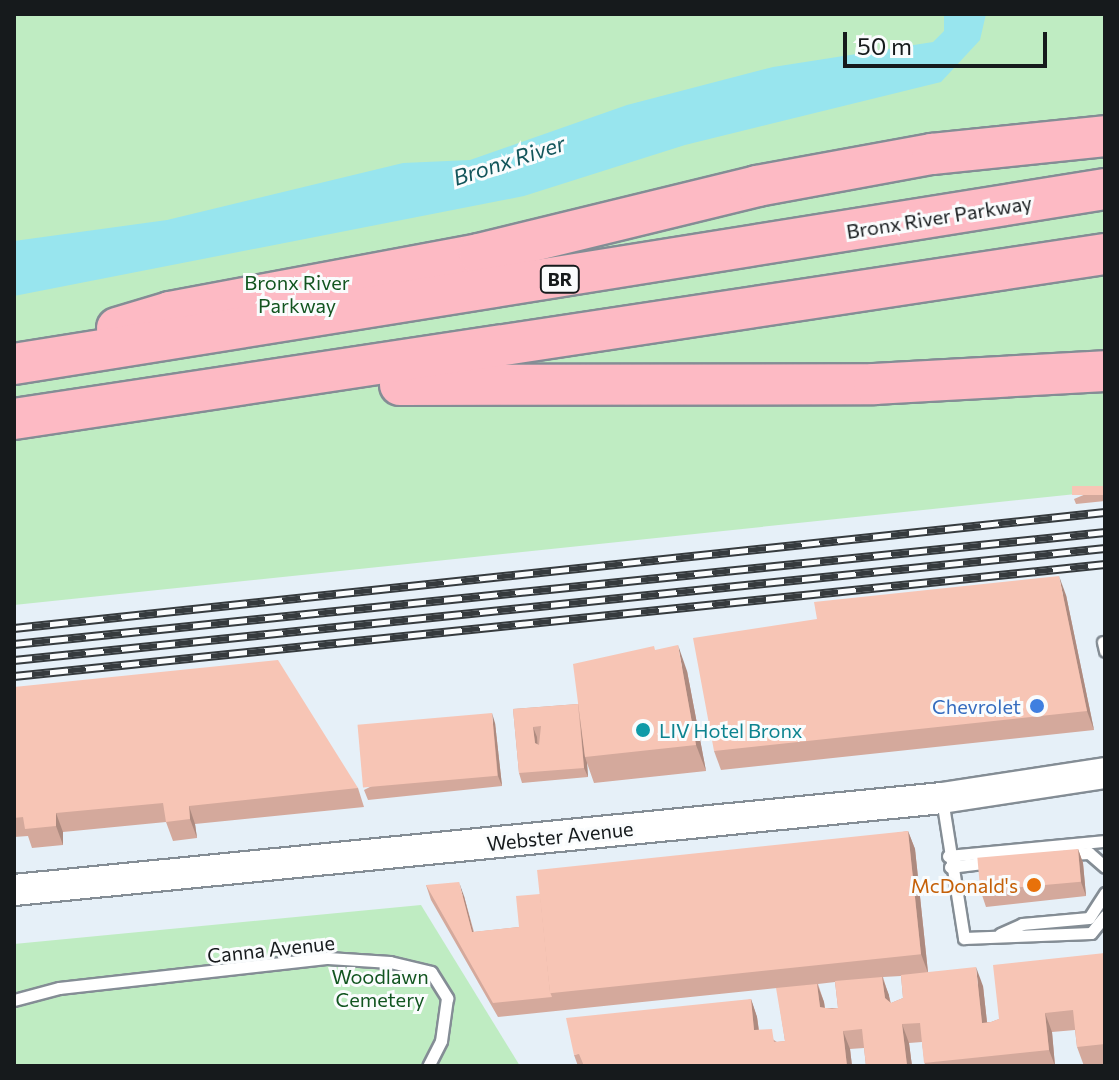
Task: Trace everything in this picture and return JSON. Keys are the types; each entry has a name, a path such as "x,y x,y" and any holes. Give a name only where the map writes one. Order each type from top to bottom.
{"highway":[{"path":"27,362 170,312 479,254 757,186 932,154 1105,136"},
{"name":"Bronx River Parkway","path":"27,362 1105,189"},
{"path":"14,419 1105,254"},
{"path":"176,396 455,382 874,384 1105,371"}],"main road":[{"name":"Webster Avenue","path":"14,890 942,798 1105,773"}],"lane":[{"path":"942,798 949,862 964,938 1091,933 1105,916"},
{"path":"949,862 1105,841"},
{"path":"949,862 1089,853 1105,867"},
{"path":"992,937 1022,924 1089,918 1105,893"},
{"name":"Canna Avenue","path":"14,1000 59,988 328,958 390,962 431,972 447,998 441,1041 428,1066"}],"green space":[{"name":"Bronx River Parkway","path":"14,14 1105,14 1105,491 14,605"},
{"name":"Woodlawn Cemetery","path":"421,905 520,1066 14,1066 14,944"}],"water":[{"name":"Bronx River","path":"944,14 986,14 980,40 941,82 685,145 524,196 14,296 14,241 167,220 403,163 470,160 627,105 773,67 933,42 944,31"}],"building":[{"path":"1072,486 1105,486 1105,495 1072,495"},
{"path":"1059,576 1087,711 714,751 693,638 817,619 814,602"},
{"name":"LIV Hotel Bronx","path":"678,645 696,745 585,757 573,664 654,646 655,650"},
{"path":"278,660 358,788 189,806 190,819 166,822 163,803 56,813 56,826 25,829 23,817 14,818 14,687"},
{"path":"578,704 584,768 519,773 513,709","holes":["541,726 539,745 535,743 533,727"]},
{"path":"492,713 497,776 363,788 358,725"},
{"path":"908,831 921,954 550,993 537,870"},
{"path":"1078,849 1081,882 980,891 977,858"},
{"path":"459,882 472,932 519,927 516,896 540,894 552,997 493,1003 426,885"},
{"path":"1105,953 1105,1044 1077,1047 1073,1010 1045,1013 1049,1050 924,1063 920,1023 902,1024 907,1065 866,1066 862,1029 843,1031 847,1066 584,1066 579,1054 574,1055 566,1018 751,999 754,1030 772,1029 774,1042 785,1041 776,988 817,984 820,1007 832,1009 838,1008 835,981 882,977 885,998 891,1003 903,998 901,975 976,967 982,1023 991,1022 999,1019 993,965"}],"railway":[{"path":"14,628 1105,512"},
{"path":"14,644 1105,532"},
{"path":"14,660 1105,548"},
{"path":"14,676 1105,564"}],"place":[{"name":"Chevrolet","path":"1037,706"},
{"name":"LIV Hotel Bronx","path":"643,730"},
{"name":"McDonald's","path":"1034,885"}]}
